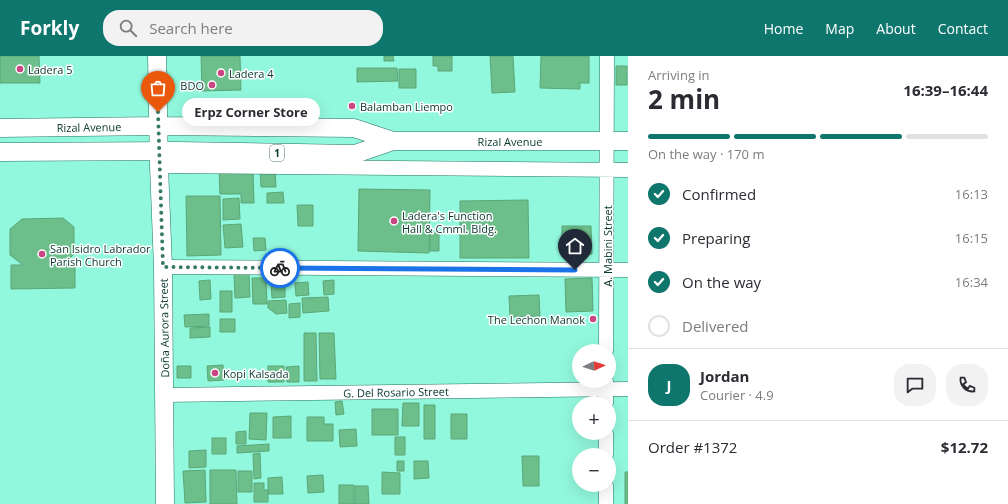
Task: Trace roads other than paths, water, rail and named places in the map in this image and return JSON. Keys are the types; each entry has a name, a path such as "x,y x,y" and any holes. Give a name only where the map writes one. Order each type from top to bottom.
{"main road":[{"name":"Doña Aurora Street","path":"157,56 163,267 165,504"},
{"name":"Rizal Avenue","path":"0,128 158,126 354,128 393,141 628,141"},
{"name":"Rizal Avenue","path":"0,152 159,158 355,154 393,141"}],"street":[{"name":"A. Mabini Street","path":"606,344 607,56"},
{"path":"159,158 628,170"},
{"path":"163,267 628,270"},
{"name":"G. Del Rosario Street","path":"165,395 572,386"},
{"name":"G. Del Rosario Street","path":"616,387 628,389"},
{"path":"606,492 606,504"}],"place":[{"name":"Ladera 5","path":"20,69"},
{"name":"Ladera 4","path":"221,73"},
{"name":"BDO","path":"212,85"},
{"name":"Balamban Liempo","path":"352,106"},
{"name":"Erpz Corner Store","path":"158,112"},
{"name":"Ladera's Function Hall & Cmml. Bldg.","path":"394,221"},
{"name":"San Isidro Labrador Parish Church","path":"42,254"},
{"name":"The Lechon Manok","path":"593,319"},
{"name":"Kopi Kalsada","path":"215,373"}]}
